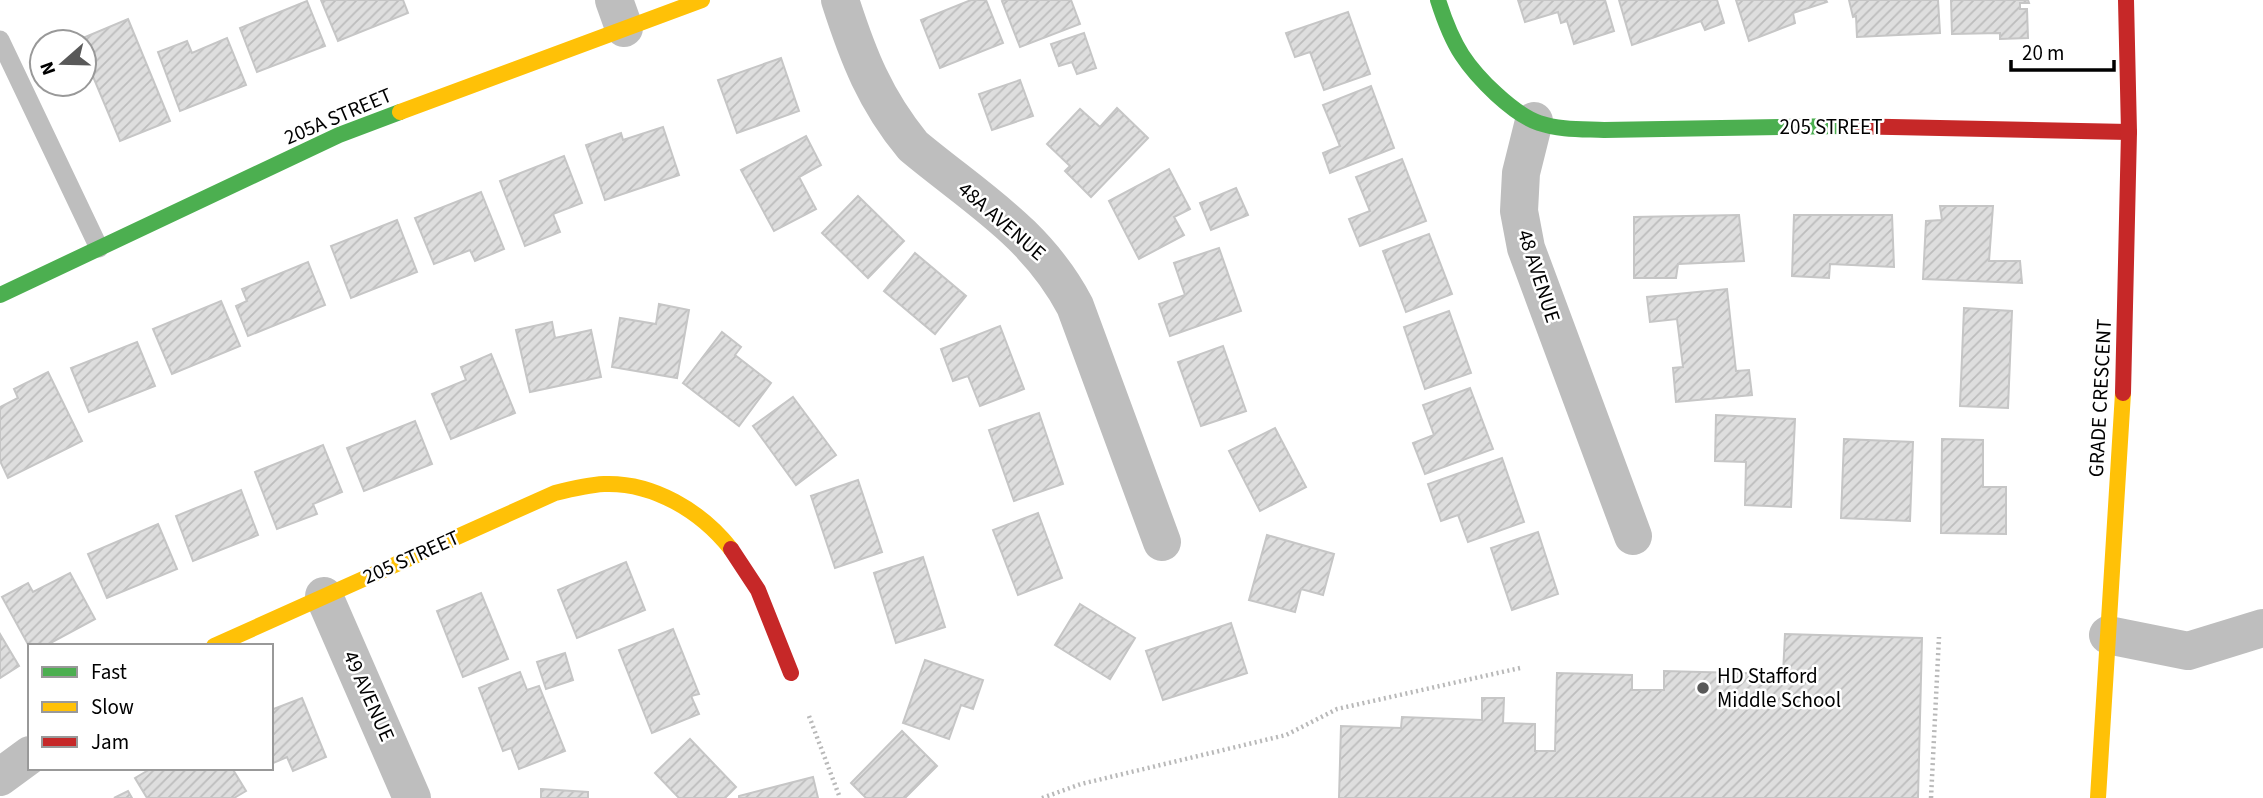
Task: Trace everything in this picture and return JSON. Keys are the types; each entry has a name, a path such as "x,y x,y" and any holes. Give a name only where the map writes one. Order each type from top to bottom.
{"street":[{"name":"205A STREET","path":"0,295 339,135 619,14 702,0"},
{"name":"48A AVENUE","path":"841,0 872,87 898,129 913,146 1027,238 1061,278 1075,306 1162,542"},
{"path":"1438,0 1462,55 1484,81 1508,103 1534,121"},
{"name":"GRADE CRESCENT","path":"2098,798 2125,362 2129,132 2126,0"},
{"name":"205 STREET","path":"1534,121 1567,128 1604,130 1854,126 2129,132"},
{"name":"48 AVENUE","path":"1534,121 1521,173 1519,211 1526,248 1633,536"},
{"name":"205 STREET","path":"218,644 555,493 584,486 614,484 650,492 685,506 733,549 753,581 791,673"},
{"name":"49 AVENUE","path":"324,596 412,798"},
{"path":"2108,635 2188,652 2263,628"},
{"path":"0,777 28,756"}],"lane":[{"path":"0,40 99,248"}],"path":[{"path":"1931,798 1939,636"},
{"path":"1042,798 1081,784 1286,735 1337,709 1520,667"},
{"path":"809,716 840,798"}],"building":[{"path":"321,0 403,0 408,13 338,41"},
{"path":"971,0 986,0 1003,43 940,68 921,20"},
{"path":"1071,0 1080,24 1020,47 1002,1"},
{"path":"1518,0 1605,0 1614,31 1574,44 1567,21 1561,23 1558,12 1525,22"},
{"path":"1619,0 1717,0 1724,23 1705,30 1701,21 1632,45"},
{"path":"1736,0 1827,2 1793,13 1795,23 1749,41"},
{"path":"1849,0 1938,0 1940,33 1857,37 1856,16 1853,17"},
{"path":"1951,0 2028,0 2029,3 2020,3 2020,9 2027,9 2028,38 2000,39 2000,33 1952,34"},
{"path":"307,1 325,46 257,72 240,28"},
{"path":"1348,12 1370,74 1324,90 1310,52 1295,57 1286,33"},
{"path":"128,19 170,121 120,141 98,88 98,32"},
{"path":"1084,33 1096,68 1077,74 1072,62 1059,66 1051,44"},
{"path":"227,38 246,85 180,111 158,52 187,41 192,53"},
{"path":"781,58 799,111 737,133 718,80"},
{"path":"1020,80 1033,116 992,130 979,94"},
{"path":"1371,86 1394,148 1330,173 1323,153 1340,146 1323,105"},
{"path":"1117,108 1148,138 1091,197 1065,171 1070,166 1047,144 1080,109 1100,127"},
{"path":"663,127 679,175 605,200 586,145 621,133 623,140"},
{"path":"806,136 821,165 799,177 816,209 774,231 741,170"},
{"path":"564,156 582,203 553,214 560,232 525,246 500,181"},
{"path":"1402,159 1426,221 1360,246 1349,219 1370,211 1356,177"},
{"path":"1169,169 1190,209 1174,217 1184,235 1139,259 1109,201"},
{"path":"1236,188 1248,215 1211,230 1200,203"},
{"path":"481,192 504,249 475,261 470,250 434,264 415,218"},
{"path":"858,196 904,241 868,278 822,233"},
{"path":"1940,206 1993,206 1989,261 2020,261 2022,283 1923,279 1926,221 1942,220"},
{"path":"1739,215 1744,261 1678,264 1676,278 1634,278 1634,217"},
{"path":"1794,215 1892,215 1894,267 1830,264 1829,278 1792,276"},
{"path":"397,220 417,272 351,298 331,246"},
{"path":"1429,234 1452,294 1406,312 1383,251"},
{"path":"1219,248 1241,311 1170,336 1159,304 1185,295 1174,263"},
{"path":"915,253 966,296 935,334 884,291"},
{"path":"308,262 325,305 248,336 236,306 247,301 242,289"},
{"path":"1727,289 1736,371 1749,370 1752,395 1676,402 1673,368 1683,367 1677,319 1650,322 1647,297"},
{"path":"221,301 240,346 172,374 153,329"},
{"path":"659,304 689,310 677,378 612,367 620,318 656,324"},
{"path":"1964,308 2012,311 2008,408 1960,406"},
{"path":"1449,311 1471,373 1425,389 1404,327"},
{"path":"552,322 555,338 591,330 601,377 530,392 516,330"},
{"path":"1000,326 1024,389 980,406 968,376 953,381 941,349"},
{"path":"722,332 741,347 735,355 771,383 739,426 683,383"},
{"path":"137,342 155,386 89,412 71,368"},
{"path":"1223,346 1246,411 1201,426 1178,362"},
{"path":"491,354 515,413 451,439 432,394 466,380 461,367"},
{"path":"48,372 82,441 8,478 0,461 0,407 18,398 14,389"},
{"path":"1470,388 1493,449 1425,474 1413,443 1434,435 1423,405"},
{"path":"793,397 836,455 796,485 753,426"},
{"path":"1039,413 1063,484 1014,501 989,430"},
{"path":"1716,415 1795,419 1791,507 1745,505 1746,462 1715,461"},
{"path":"415,421 432,464 364,491 347,448"},
{"path":"1275,428 1306,487 1260,511 1229,451"},
{"path":"1844,439 1913,442 1910,521 1841,518"},
{"path":"1942,439 1983,440 1983,487 2006,487 2006,534 1941,533"},
{"path":"323,445 342,492 313,504 317,514 277,529 255,472"},
{"path":"1502,458 1524,522 1468,542 1458,515 1441,521 1428,484"},
{"path":"858,480 882,552 835,568 811,496"},
{"path":"241,490 258,535 193,561 176,516"},
{"path":"1038,513 1062,578 1018,595 993,530"},
{"path":"158,524 177,569 107,598 88,554"},
{"path":"1538,532 1558,594 1512,610 1491,548"},
{"path":"1267,535 1334,554 1323,595 1301,589 1295,612 1249,600"},
{"path":"923,557 945,627 896,643 874,573"},
{"path":"626,562 645,610 577,638 558,590"},
{"path":"70,573 95,619 49,644 28,644 2,597 28,583 33,592"},
{"path":"481,593 508,659 463,677 437,611"},
{"path":"1080,604 1135,638 1110,679 1055,645"},
{"path":"1231,623 1247,673 1163,700 1146,651"},
{"path":"673,629 699,694 691,696 699,714 652,733 619,650"},
{"path":"0,634 19,666 0,678"},
{"path":"1785,634 1922,638 1918,798 1339,798 1341,726 1401,728 1402,717 1482,720 1482,698 1504,698 1503,723 1535,724 1535,751 1555,751 1557,673 1632,675 1632,690 1664,690 1664,671 1783,674"},
{"path":"565,653 573,680 546,689 537,662"},
{"path":"925,660 983,680 973,709 961,705 949,739 903,723"},
{"path":"520,672 527,690 539,686 565,751 519,769 511,748 503,751 479,688"},
{"path":"302,698 326,757 293,771 287,757 273,763 273,709"},
{"path":"902,731 937,766 905,798 866,798 851,783"},
{"path":"690,739 736,787 725,798 679,798 655,773"},
{"path":"149,770 233,770 246,791 234,798 147,798 135,778"},
{"path":"813,777 818,798 739,798 739,796"},
{"path":"541,789 588,792 588,798 541,798"},
{"path":"128,791 132,798 114,798"}],"traffic: fast":[{"path":"1438,0 1451,35 1469,64 1507,104 1539,123 1563,128 1604,130 1845,126"},
{"path":"0,295 339,135 400,112"}],"traffic: slow":[{"path":"400,112 702,0"},
{"path":"2098,798 2123,393"},
{"path":"218,644 555,493 579,487 622,485 658,494 691,511 731,549"}],"traffic: jam":[{"path":"2123,393 2129,132 2126,0"},
{"path":"1845,126 2129,132"},
{"path":"731,549 758,590 791,673"}],"place":[{"name":"HD Stafford Middle School","path":"1703,688"}]}
